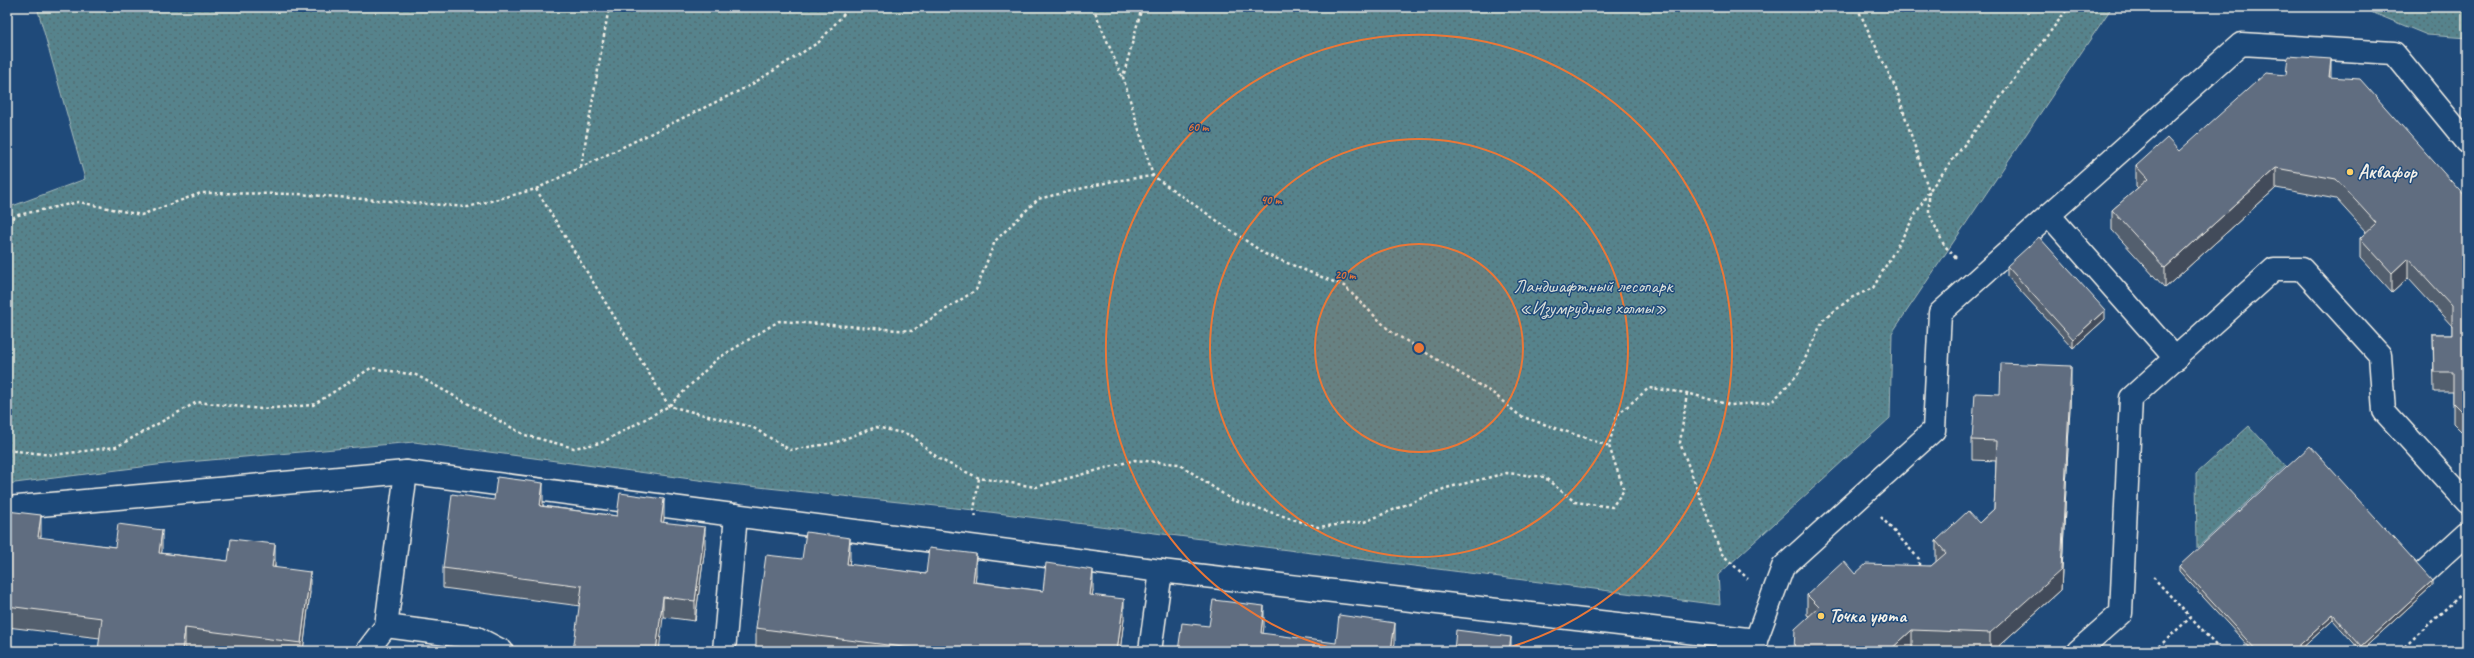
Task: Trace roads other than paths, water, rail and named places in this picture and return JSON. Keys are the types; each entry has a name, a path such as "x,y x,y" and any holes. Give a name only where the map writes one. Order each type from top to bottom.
{"lane":[{"path":"7,508 406,472 1161,571 1756,646 1783,567 1934,430 1940,313 2018,254 2049,215 2241,44 2394,53 2467,142"},
{"path":"2049,215 2176,359"},
{"path":"2078,651 2121,613 2131,398 2274,269 2302,269 2380,355 2384,411 2467,502"},
{"path":"367,651 386,626 406,472"},
{"path":"724,651 736,515"},
{"path":"2422,574 2467,533"},
{"path":"1150,651 1161,571"},
{"path":"386,626 477,638 502,651"}],"place":[{"name":"Аквафор","path":"2350,172"},
{"name":"Точка уюта","path":"1821,616"}],"park label":[{"name":"Ландшафтный лесопарк «Изумрудные холмы»","path":"1593,297"}]}
